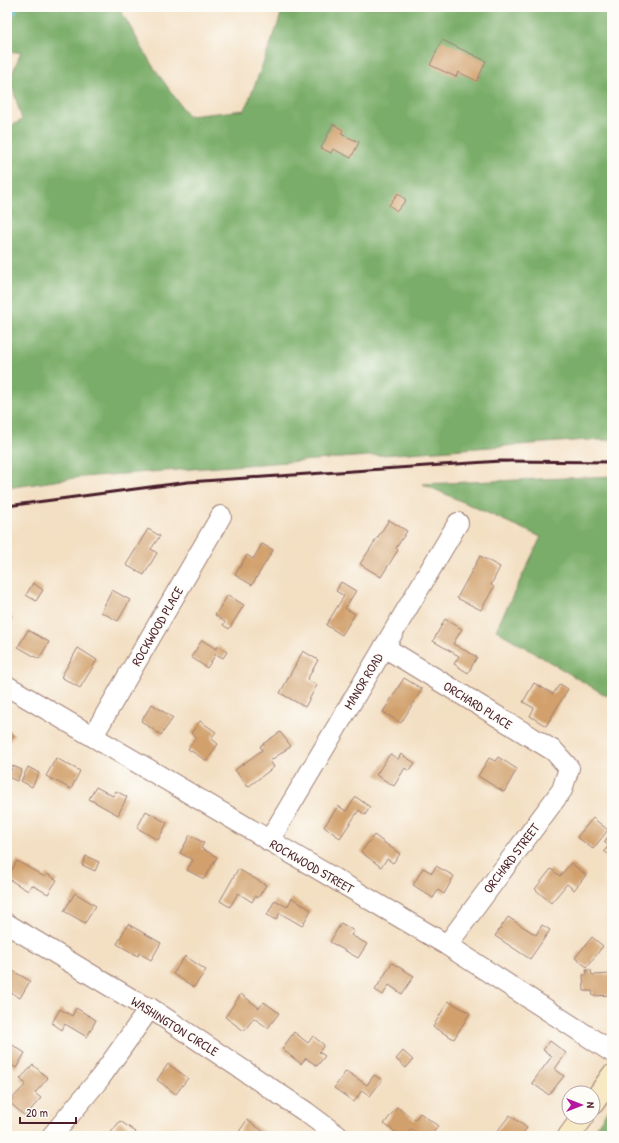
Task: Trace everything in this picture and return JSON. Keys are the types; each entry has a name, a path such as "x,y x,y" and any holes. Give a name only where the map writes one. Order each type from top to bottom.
{"main road":[{"path":"601,1092 612,1076"},
{"path":"569,1136 577,1125"}],"street":[{"name":"ROCKWOOD PLACE","path":"93,736 221,516"},
{"name":"MANOR ROAD","path":"269,841 458,522"},
{"name":"ORCHARD PLACE","path":"384,647 554,752 569,768"},
{"name":"ROCKWOOD STREET","path":"7,686 447,945 612,1052"},
{"name":"ORCHARD STREET","path":"447,945 562,790 569,768"},
{"name":"WASHINGTON CIRCLE","path":"7,924 136,1002 150,1008 306,1112 317,1130 338,1136"},
{"path":"52,1136 100,1078 150,1008"}],"green space":[{"path":"7,7 121,7 120,9 152,65 188,116 245,110 277,27 283,7 612,7 612,440 586,440 82,477 7,488 7,128 22,120 10,79 21,52 7,52"},
{"path":"612,476 612,691 607,696 496,630 541,537 423,484"},
{"path":"612,1105 612,1136 589,1136 597,1125 601,1125 601,1120"}],"building":[{"path":"442,40 486,61 477,81 458,72 456,77 430,65"},
{"path":"333,124 343,130 341,134 359,142 351,158 333,149 331,153 321,148"},
{"path":"398,193 406,200 397,211 389,205"},
{"path":"389,520 407,531 396,548 398,550 381,577 360,564"},
{"path":"148,529 160,536 151,549 157,553 144,575 126,565"},
{"path":"262,544 273,550 252,585 235,575 247,555 253,559"},
{"path":"480,556 500,567 491,585 494,587 481,610 457,598"},
{"path":"341,582 356,591 345,608 355,614 342,635 326,625 344,596 336,591"},
{"path":"33,583 43,590 36,601 26,595"},
{"path":"112,590 130,600 118,621 101,612"},
{"path":"228,595 244,605 229,629 223,625 225,622 215,615"},
{"path":"7,613 12,616 7,625"},
{"path":"445,619 462,629 453,644 477,657 468,673 454,664 459,656 433,641"},
{"path":"28,630 49,642 39,659 18,647"},
{"path":"202,640 216,649 218,646 227,652 223,658 216,654 207,668 191,657"},
{"path":"78,648 97,660 80,688 61,677"},
{"path":"303,651 318,660 307,680 317,685 305,707 280,693"},
{"path":"404,678 422,689 401,723 383,712"},
{"path":"534,683 553,694 560,684 568,689 546,726 530,716 534,708 523,702"},
{"path":"152,704 173,718 161,735 141,721"},
{"path":"200,721 216,732 211,738 218,744 207,761 188,749 196,737 191,733"},
{"path":"7,730 14,735 7,745"},
{"path":"280,732 291,746 270,761 274,767 248,787 235,770 262,750 260,746"},
{"path":"390,754 398,759 401,754 415,763 409,771 405,768 394,786 376,775"},
{"path":"498,757 517,769 504,792 478,776 489,758 495,761"},
{"path":"56,758 80,771 71,789 46,776"},
{"path":"13,766 22,770 17,781 8,777"},
{"path":"28,767 39,773 32,787 21,781"},
{"path":"96,787 113,796 116,791 127,797 118,815 89,799"},
{"path":"356,797 370,807 365,815 359,810 340,838 324,827 338,806 346,811"},
{"path":"146,811 167,823 158,840 137,828"},
{"path":"593,818 608,830 593,849 577,837"},
{"path":"190,835 204,843 201,848 217,857 204,879 187,870 193,860 180,853"},
{"path":"374,835 400,854 393,863 387,859 381,867 361,852"},
{"path":"609,836 612,837 612,857 604,851 609,846 604,842"},
{"path":"86,856 99,862 95,871 82,865"},
{"path":"17,861 45,877 47,874 57,880 48,894 32,885 28,891 7,878"},
{"path":"571,863 586,875 574,890 567,884 551,903 535,889 551,869 560,876"},
{"path":"436,866 454,876 444,894 438,890 433,898 413,885 423,868 432,873"},
{"path":"238,869 266,885 258,898 255,896 252,902 238,893 230,907 220,901"},
{"path":"75,893 96,906 85,923 64,911"},
{"path":"292,898 311,910 302,926 280,913 276,920 267,915 275,900 287,907"},
{"path":"508,917 536,935 542,925 550,930 530,959 495,936"},
{"path":"341,923 354,931 351,935 367,944 358,958 330,942"},
{"path":"128,924 161,943 151,960 139,953 138,956 117,944"},
{"path":"592,937 603,946 587,967 575,958"},
{"path":"185,956 206,970 194,987 173,974"},
{"path":"392,963 414,976 402,994 389,985 383,995 375,990"},
{"path":"8,968 30,981 20,998 7,990"},
{"path":"586,970 591,970 592,975 612,974 612,995 593,996 592,991 584,991 583,975 587,975"},
{"path":"241,994 259,1008 264,1002 279,1013 268,1028 254,1018 244,1031 225,1017"},
{"path":"448,1001 470,1013 454,1039 433,1027"},
{"path":"76,1008 96,1020 87,1037 65,1024 62,1030 52,1023 60,1009 72,1016"},
{"path":"294,1032 308,1043 313,1036 324,1045 319,1052 325,1056 317,1066 306,1058 301,1064 282,1049"},
{"path":"550,1041 566,1053 555,1069 564,1076 549,1095 532,1083 552,1056 543,1050"},
{"path":"11,1044 25,1053 16,1068 7,1062 7,1050"},
{"path":"403,1051 413,1060 406,1068 396,1059"},
{"path":"168,1064 188,1078 176,1094 157,1080"},
{"path":"33,1065 48,1078 35,1093 41,1098 25,1116 9,1102 26,1084 20,1079"},
{"path":"346,1071 367,1085 374,1075 382,1080 370,1096 362,1090 354,1102 334,1088"},
{"path":"397,1107 415,1120 420,1113 438,1126 431,1136 421,1136 411,1129 406,1136 401,1136 384,1124"},
{"path":"510,1115 527,1128 521,1136 497,1136 495,1134"},
{"path":"247,1120 267,1134 265,1136 236,1136"},
{"path":"120,1121 136,1132 133,1136 108,1136"}],"waterway":[{"path":"7,20 16,7"}],"railway":[{"path":"7,506 188,482 501,461 612,462"}]}
